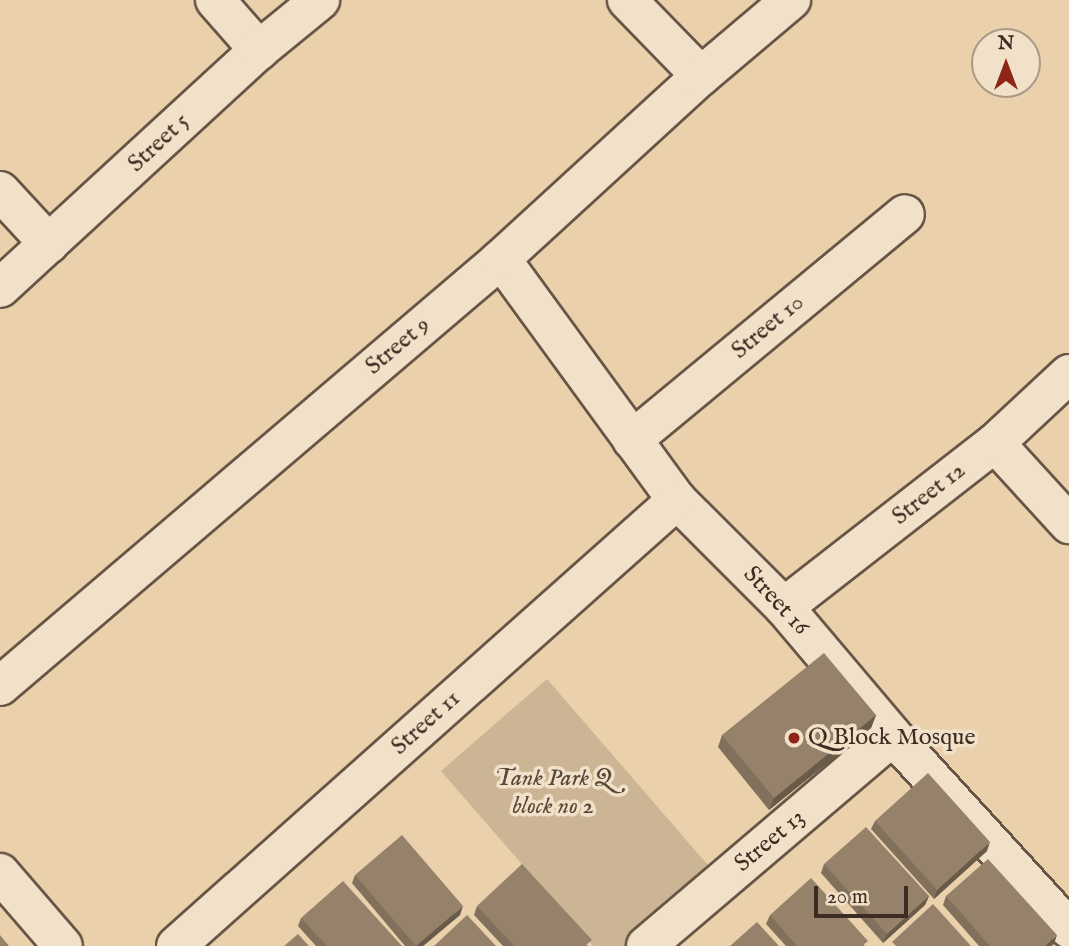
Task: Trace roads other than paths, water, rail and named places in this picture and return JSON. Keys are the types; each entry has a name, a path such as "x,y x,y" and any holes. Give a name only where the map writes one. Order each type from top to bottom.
{"street":[{"path":"215,0 259,50"},
{"name":"Street 5","path":"0,288 259,50 320,0"},
{"path":"627,0 701,76"},
{"name":"Street 9","path":"0,686 501,258 701,76 791,0"},
{"path":"0,191 49,244"},
{"name":"Street 10","path":"632,440 905,214"},
{"name":"Street 16","path":"501,258 677,499 784,607 893,736 1069,929"},
{"name":"Street 12","path":"784,607 995,443 1069,374"},
{"path":"995,443 1069,524"},
{"name":"Street 11","path":"176,946 677,499"},
{"name":"Street 13","path":"646,946 893,736"},
{"path":"0,873 63,946"}],"place":[{"name":"Q Block Mosque","path":"794,738"}],"park label":[{"name":"Tank Park Q block no 2","path":"553,793"}]}
